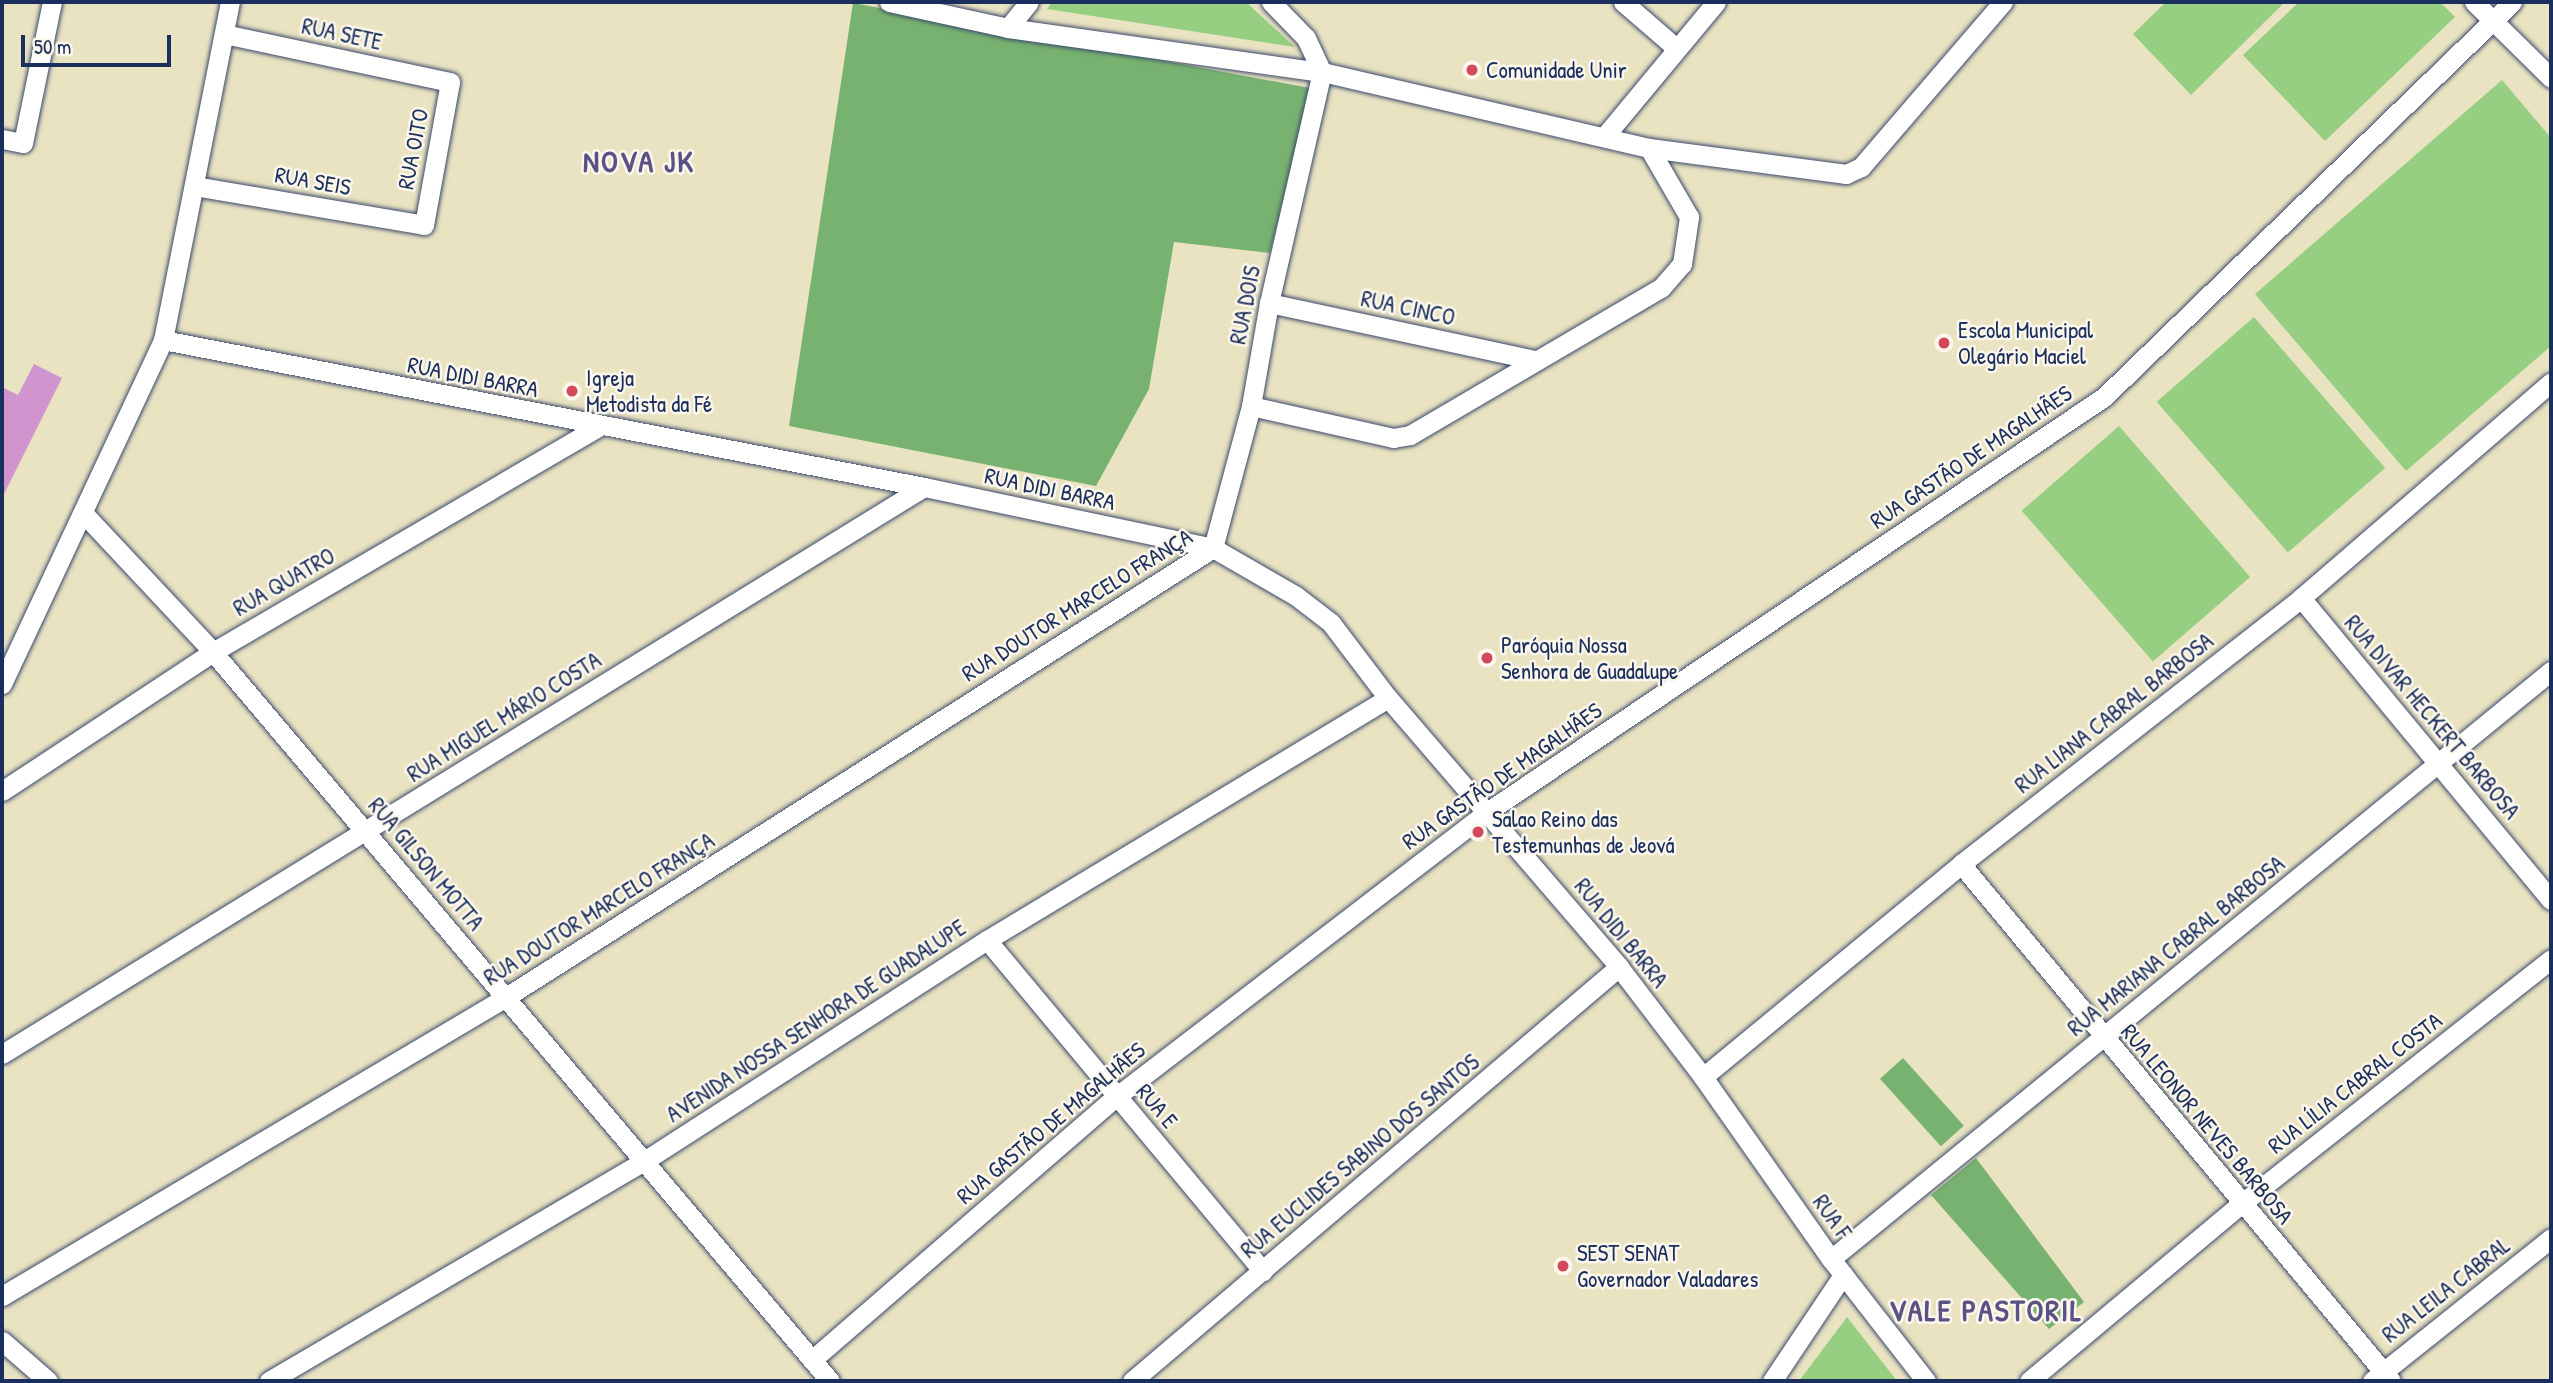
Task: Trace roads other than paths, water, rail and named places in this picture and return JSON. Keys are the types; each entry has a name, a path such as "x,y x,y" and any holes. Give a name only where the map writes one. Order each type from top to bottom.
{"street":[{"path":"2,139 23,143 52,2"},
{"path":"2,684 85,515 163,340 230,2"},
{"path":"889,2 1008,28 1322,72 1649,148 1854,171 2003,2"},
{"path":"1008,28 1029,2"},
{"path":"1271,2 1306,38 1322,72"},
{"path":"1623,2 1675,47"},
{"path":"1604,137 1675,47 1716,2"},
{"path":"2474,2 2551,78"},
{"name":"RUA GASTÃO DE MAGALHÃES","path":"813,1360 1117,1096 1487,812 2104,397 2512,2"},
{"name":"RUA SETE","path":"224,34 450,82"},
{"name":"RUA DOIS","path":"1213,548 1251,406 1269,303 1322,72"},
{"name":"RUA OITO","path":"424,225 450,82"},
{"path":"1251,406 1393,438 1410,435 1661,288 1682,264 1689,217 1649,148"},
{"name":"RUA SEIS","path":"194,186 424,225"},
{"name":"RUA CINCO","path":"1269,303 1536,360"},
{"name":"RUA DIDI BARRA","path":"163,340 598,427 924,487 1213,548 1296,596 1331,623 1388,698 1619,967 1703,1076"},
{"name":"RUA LIANA CABRAL BARBOSA","path":"1703,1076 1961,864 2301,598 2551,382"},
{"name":"RUA QUATRO","path":"2,791 213,652 598,427"},
{"name":"RUA MIGUEL MÁRIO COSTA","path":"2,1054 924,487"},
{"name":"RUA GILSON MOTTA","path":"85,515 213,652 830,1381"},
{"name":"RUA DOUTOR MARCELO FRANÇA","path":"2,1296 506,997 1213,548"},
{"name":"RUA DIVAR HECKERT BARBOSA","path":"2301,598 2441,763 2551,900"},
{"name":"RUA MARIANA CABRAL BARBOSA","path":"1772,1381 1837,1267 2102,1037 2551,671"},
{"name":"AVENIDA NOSSA SENHORA DE GUADALUPE","path":"270,1381 644,1161 987,940 1388,698"},
{"name":"RUA LEONOR NEVES BARBOSA","path":"1961,864 2242,1203 2382,1378"},
{"name":"RUA E","path":"987,940 1262,1271"},
{"name":"RUA LÍLIA CABRAL COSTA","path":"2029,1381 2242,1203 2551,959"},
{"name":"RUA EUCLIDES SABINO DOS SANTOS","path":"1132,1381 1619,967"},
{"name":"RUA F","path":"1703,1076 1837,1267 1926,1381"},
{"name":"RUA LEILA CABRAL","path":"2382,1378 2551,1238"},
{"path":"2,1341 48,1381"}],"place":[{"name":"Comunidade Unir","path":"1472,70"},
{"name":"Escola Municipal Olegário Maciel","path":"1944,343"},
{"name":"Igreja Metodista da Fé","path":"572,391"},
{"name":"Paróquia Nossa Senhora de Guadalupe","path":"1487,658"},
{"name":"Salao Reino das Testemunhas de Jeová","path":"1478,832"},
{"name":"SEST SENAT Governador Valadares","path":"1563,1266"}],"district":[{"name":"NOVA JK","path":"639,161"},
{"name":"VALE PASTORIL","path":"1986,1310"}]}
